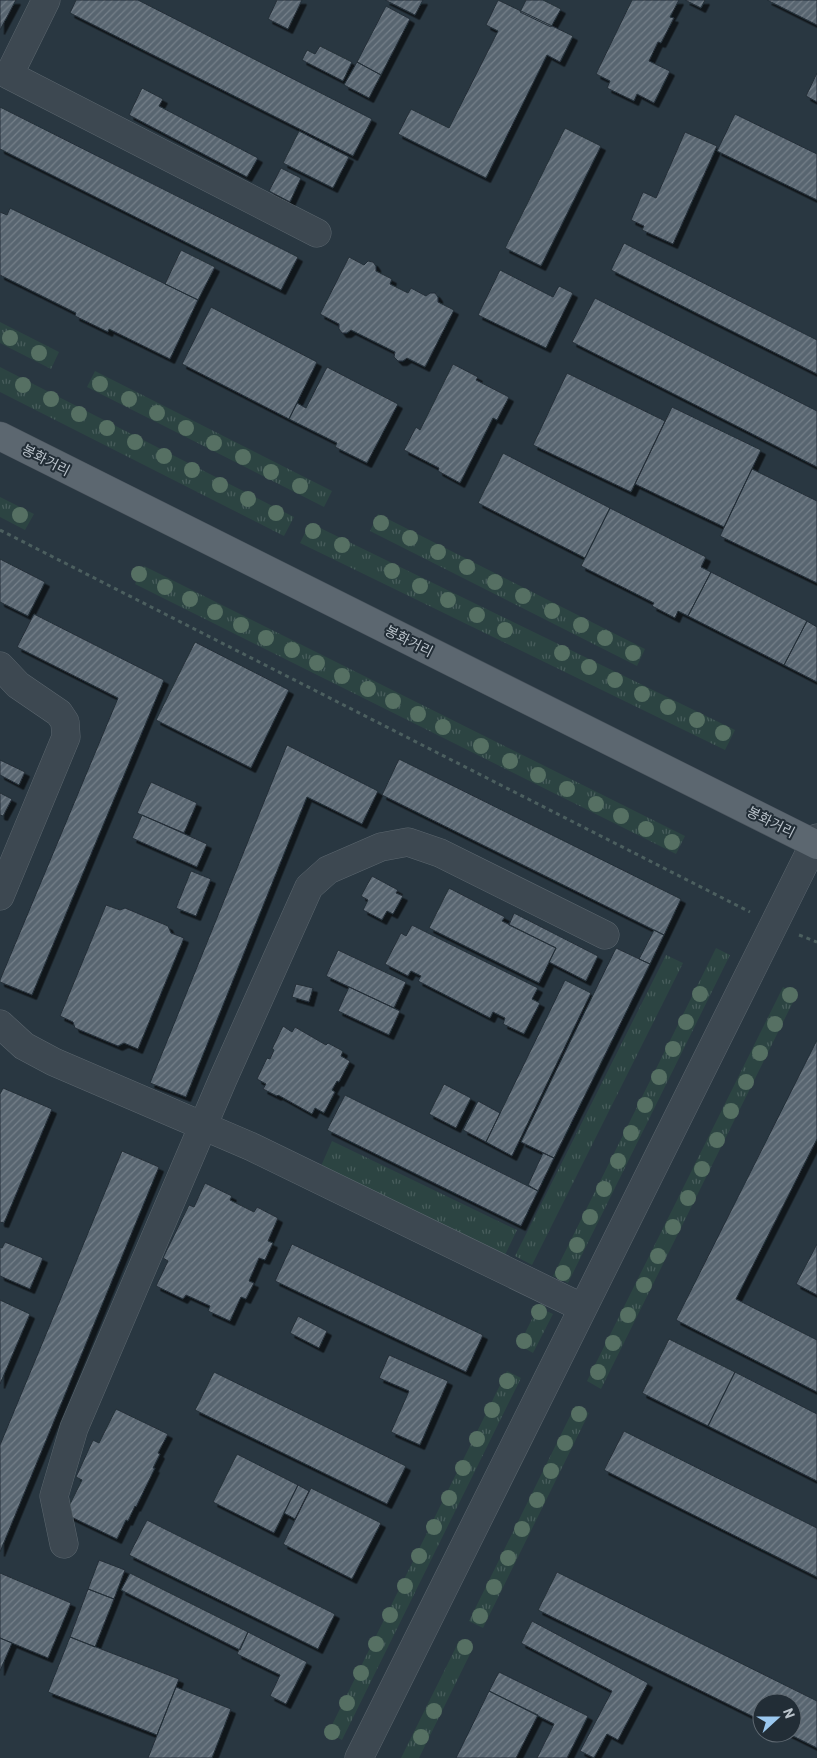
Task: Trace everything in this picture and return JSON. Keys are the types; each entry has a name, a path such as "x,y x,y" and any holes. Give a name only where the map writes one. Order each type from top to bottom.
{"main road":[{"name":"봉화거리","path":"0,436 816,842"}],"street":[{"path":"46,0 9,75 317,233"},
{"path":"0,666 18,685 59,713 65,722 66,738 0,896"},
{"path":"64,1544 54,1496 74,1428 203,1126 309,887 328,870 381,847 408,842 440,853 605,935"},
{"path":"359,1758 816,842"},
{"path":"0,1024 24,1046 54,1062 252,1147 583,1308"}],"path":[{"path":"0,530 774,925 817,942"}],"green space":[{"path":"0,322 59,352 51,369 0,343"},
{"path":"0,367 294,517 284,536 0,392"},
{"path":"95,371 332,491 324,507 87,387"},
{"path":"0,497 34,514 25,530 0,517"},
{"path":"378,514 645,649 637,666 370,531"},
{"path":"310,523 735,730 725,750 300,543"},
{"path":"144,566 685,836 676,854 135,584"},
{"path":"716,948 730,955 568,1283 553,1276"},
{"path":"666,955 683,963 532,1265 515,1256"},
{"path":"783,987 797,994 601,1389 587,1381"},
{"path":"332,1141 517,1230 505,1255 321,1166"},
{"path":"538,1307 553,1314 533,1353 519,1345"},
{"path":"507,1371 521,1378 342,1740 328,1733"},
{"path":"575,1406 589,1413 483,1628 469,1621"},
{"path":"459,1641 473,1648 419,1758 401,1758"}],"building":[{"path":"0,0 16,0 0,30"},
{"path":"76,0 138,0 372,119 353,156 70,13"},
{"path":"277,0 302,0 288,29 268,19"},
{"path":"385,0 423,0 415,15"},
{"path":"498,0 573,36 560,62 547,55 486,178 398,134 411,109 449,128 498,31 486,25"},
{"path":"526,0 543,0 561,9 551,27 520,12"},
{"path":"632,0 679,0 670,17 674,18 661,43 658,42 649,61 670,71 654,103 637,94 634,101 607,88 610,81 596,74"},
{"path":"685,0 705,0 701,8"},
{"path":"767,0 817,0 817,25"},
{"path":"386,6 410,19 381,75 357,62"},
{"path":"320,46 352,62 343,81 302,60 307,50 315,54"},
{"path":"357,62 381,75 369,98 344,85"},
{"path":"817,73 817,102 806,96"},
{"path":"142,88 163,99 159,106 258,158 247,177 129,115"},
{"path":"0,107 298,257 281,290 0,149"},
{"path":"735,114 817,154 817,200 717,151"},
{"path":"565,128 601,146 541,266 505,248"},
{"path":"299,131 349,157 333,188 283,163"},
{"path":"685,132 717,146 673,244 642,230 644,226 631,220 643,192 656,198"},
{"path":"281,168 301,178 290,202 269,191"},
{"path":"10,208 198,300 170,359 109,329 108,332 75,316 76,313 0,275 0,212 7,215"},
{"path":"624,243 817,340 817,374 611,270"},
{"path":"181,250 215,267 198,300 165,284"},
{"path":"349,257 364,265 368,261 373,262 376,266 376,271 392,279 390,284 408,293 411,288 426,296 430,293 435,293 438,297 438,302 454,310 425,367 407,358 403,361 398,361 394,357 395,352 351,330 347,333 342,333 339,329 339,324 320,314"},
{"path":"500,270 553,297 559,286 573,293 546,348 478,315"},
{"path":"595,298 817,411 817,467 572,342"},
{"path":"211,307 317,362 289,419 182,364"},
{"path":"453,364 478,377 476,380 509,397 497,420 493,418 460,483 438,471 439,468 404,450 416,427 420,430"},
{"path":"327,367 398,404 367,463 335,447 337,443 289,419 297,403 306,408"},
{"path":"567,373 665,421 631,492 533,445"},
{"path":"672,407 761,450 724,527 635,484"},
{"path":"503,453 610,508 585,558 478,503"},
{"path":"752,469 817,501 817,583 720,536"},
{"path":"610,508 706,557 701,567 711,572 688,616 678,611 675,618 652,606 654,603 581,566"},
{"path":"0,559 45,582 28,616 0,602"},
{"path":"711,572 807,621 784,665 688,616"},
{"path":"34,614 164,680 32,995 0,982 0,980 118,698 17,647"},
{"path":"807,621 817,627 817,682 784,665"},
{"path":"195,642 289,690 251,768 156,720"},
{"path":"287,745 378,791 362,824 307,797 186,1097 150,1083"},
{"path":"399,759 681,899 664,935 382,795"},
{"path":"0,760 25,772 19,785 0,775"},
{"path":"151,782 197,803 184,833 137,813"},
{"path":"0,793 12,799 3,816 0,815"},
{"path":"142,815 207,844 197,867 132,838"},
{"path":"191,871 211,879 196,916 176,908"},
{"path":"372,876 398,890 396,893 403,896 393,914 387,911 382,920 363,910 368,900 361,896"},
{"path":"449,888 505,917 502,921 556,948 539,983 429,928"},
{"path":"106,905 120,910 125,908 168,926 171,933 184,938 138,1049 124,1043 118,1046 75,1028 73,1022 60,1016"},
{"path":"514,913 598,956 586,981 549,962 556,948 509,925"},
{"path":"412,925 538,988 532,999 540,1003 524,1034 503,1024 505,1018 493,1012 490,1018 418,981 421,976 411,971 408,976 385,964 401,933 406,936"},
{"path":"654,930 664,935 650,964 639,959"},
{"path":"616,948 650,964 554,1158 521,1142"},
{"path":"338,950 406,982 394,1008 326,976"},
{"path":"565,980 591,993 512,1156 486,1142"},
{"path":"296,984 313,988 309,1002 292,997"},
{"path":"349,987 400,1011 389,1035 338,1011"},
{"path":"283,1026 292,1032 295,1027 326,1045 328,1043 343,1051 341,1056 350,1061 339,1082 337,1081 332,1090 335,1092 324,1113 315,1108 312,1114 263,1089 266,1084 257,1079 267,1058 270,1059 274,1050 272,1049"},
{"path":"817,1040 817,1139 736,1299 817,1340 817,1392 676,1320"},
{"path":"444,1084 471,1098 456,1128 429,1114"},
{"path":"3,1088 52,1109 4,1223 0,1222 0,1094"},
{"path":"345,1095 538,1191 521,1226 327,1130"},
{"path":"478,1101 500,1113 486,1142 463,1130"},
{"path":"122,1151 159,1167 0,1552 0,1445"},
{"path":"543,1153 554,1158 538,1191 528,1185"},
{"path":"205,1183 232,1196 230,1200 254,1212 257,1207 278,1218 268,1241 273,1243 265,1260 259,1258 249,1281 254,1283 246,1299 241,1297 230,1321 208,1311 210,1306 186,1295 183,1299 156,1286 168,1261 163,1258 189,1205 194,1207"},
{"path":"5,1242 43,1258 30,1289 0,1276 0,1247 2,1248"},
{"path":"292,1244 483,1335 466,1372 275,1281"},
{"path":"817,1244 817,1295 796,1284"},
{"path":"0,1300 30,1314 0,1384"},
{"path":"298,1316 327,1331 319,1348 290,1333"},
{"path":"669,1339 735,1372 708,1426 642,1393"},
{"path":"389,1355 448,1381 420,1445 391,1432 409,1391 379,1378"},
{"path":"214,1372 406,1466 387,1504 195,1410"},
{"path":"735,1372 817,1414 817,1481 708,1426"},
{"path":"116,1409 168,1434 158,1453 160,1454 153,1468 155,1468 136,1507 128,1521 126,1520 117,1539 65,1514 82,1480 76,1477 93,1440 99,1443"},
{"path":"624,1431 817,1528 817,1577 604,1470"},
{"path":"237,1454 298,1485 274,1533 213,1502"},
{"path":"298,1485 309,1491 295,1519 284,1513"},
{"path":"311,1488 381,1523 352,1579 283,1544"},
{"path":"147,1520 335,1614 318,1649 129,1555"},
{"path":"99,1560 125,1570 114,1599 88,1589"},
{"path":"557,1572 801,1693 752,1693 752,1716 538,1610"},
{"path":"0,1573 71,1603 48,1658 0,1638"},
{"path":"130,1573 248,1632 240,1650 121,1590"},
{"path":"88,1589 114,1599 95,1647 70,1637"},
{"path":"532,1621 648,1683 618,1740 607,1734 594,1758 580,1751 612,1691 521,1643"},
{"path":"248,1632 307,1662 286,1704 270,1696 280,1675 237,1654"},
{"path":"70,1637 179,1679 157,1735 48,1692"},
{"path":"0,1638 12,1643 0,1671"},
{"path":"499,1672 588,1716 567,1758 537,1758 554,1724 489,1691"},
{"path":"176,1687 231,1709 212,1758 148,1758"},
{"path":"489,1691 538,1715 516,1758 456,1758"},
{"path":"802,1694 817,1701 817,1748 802,1740"}]}
